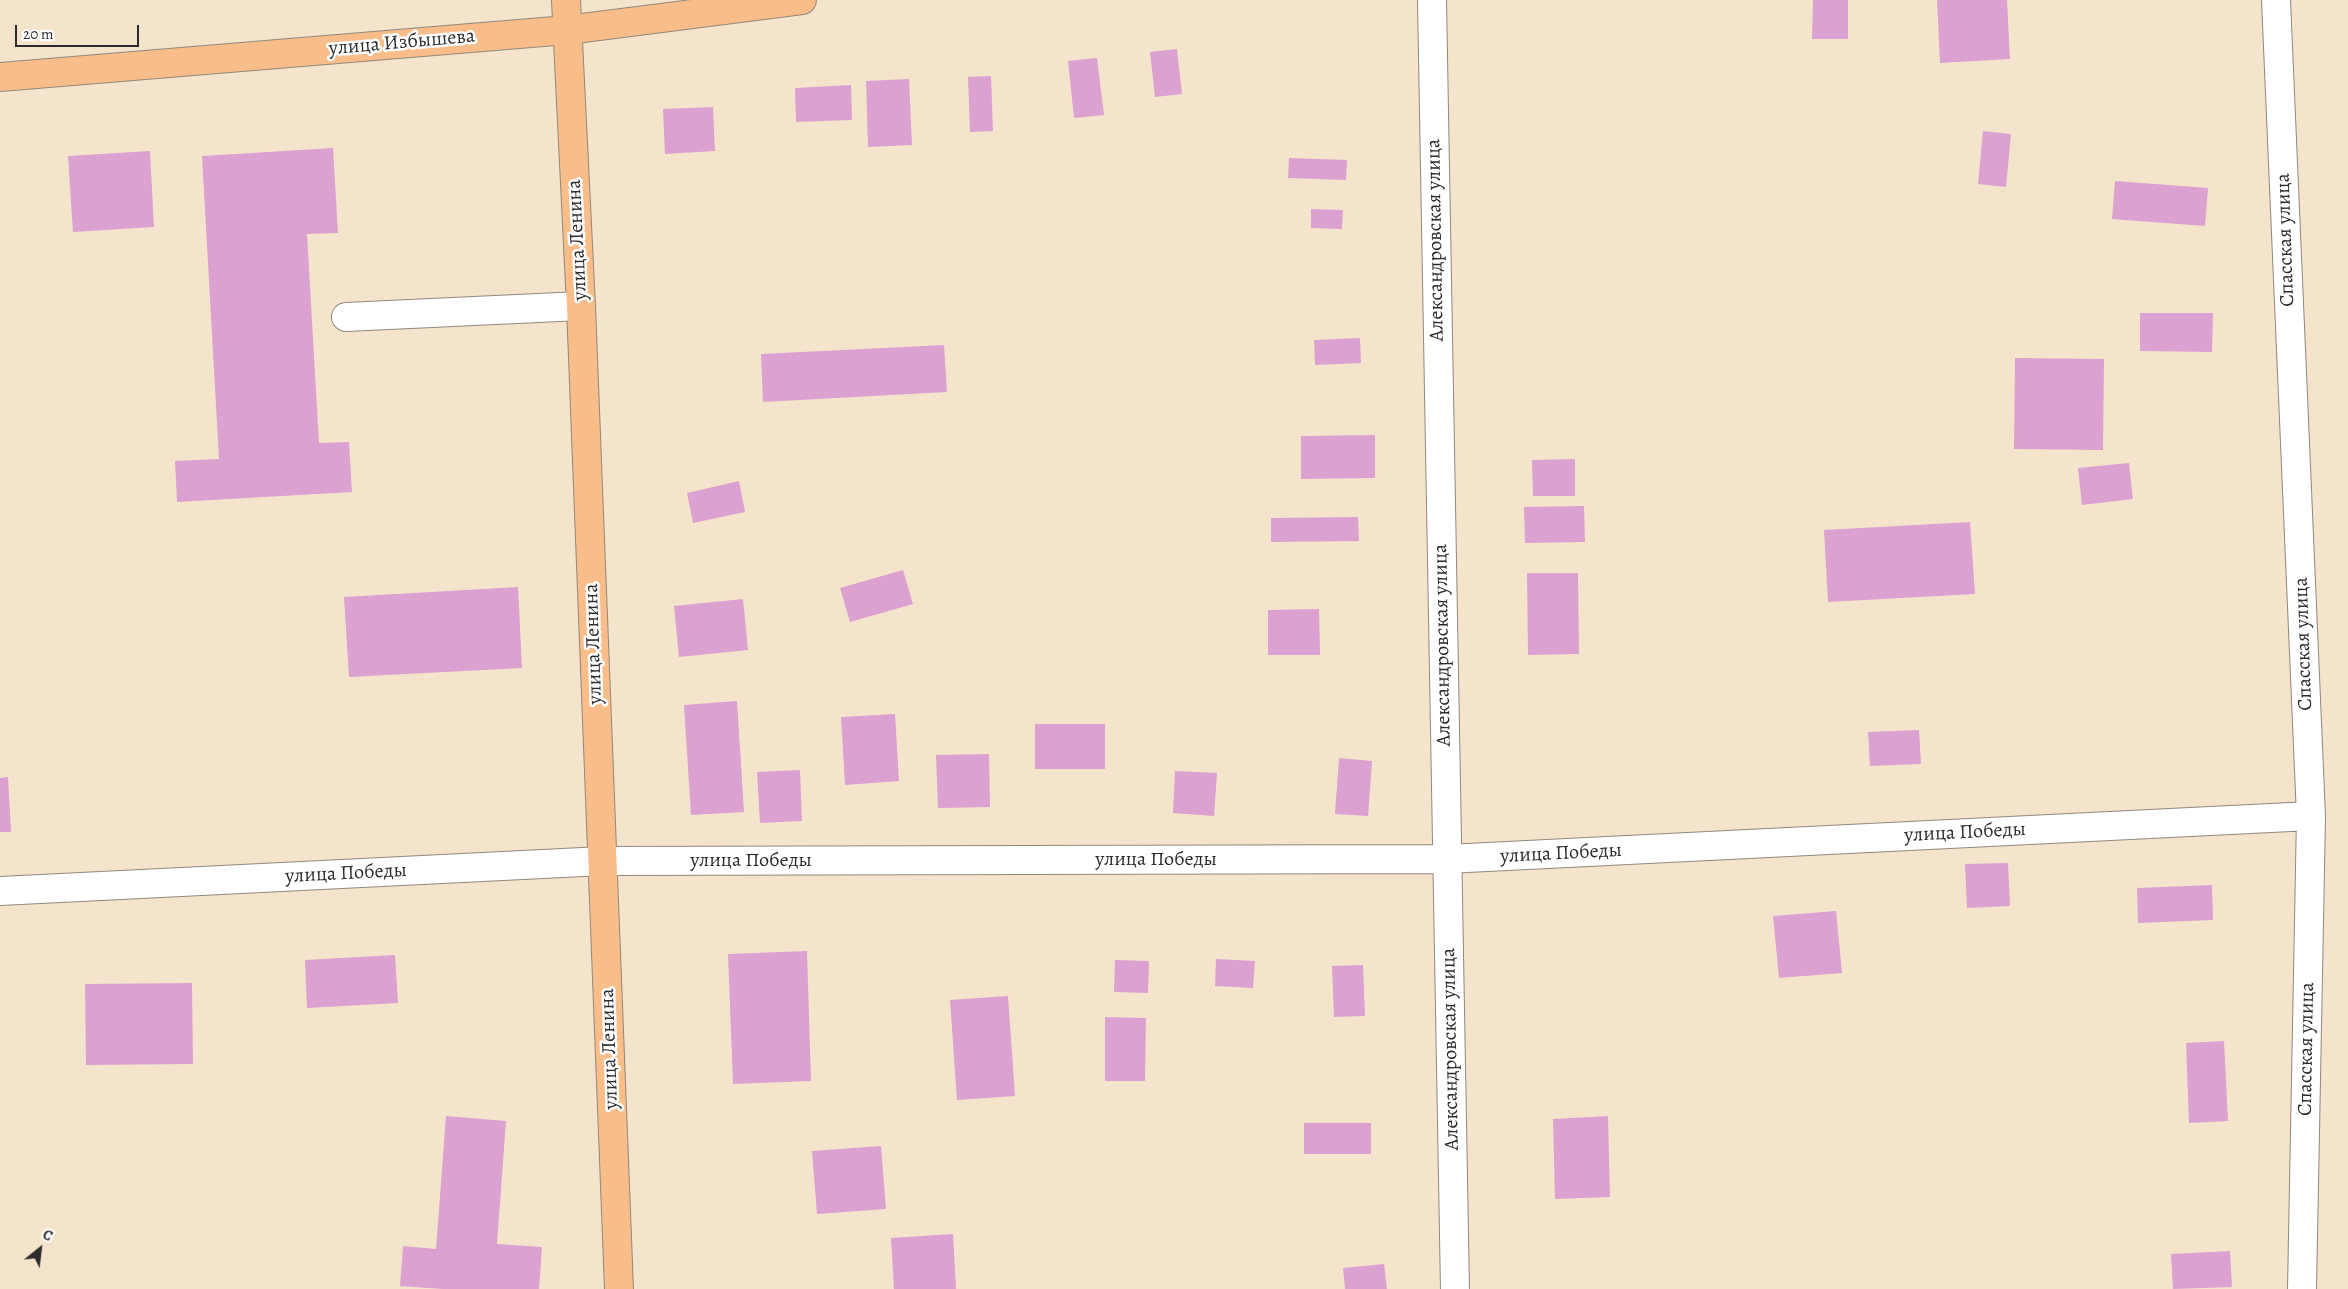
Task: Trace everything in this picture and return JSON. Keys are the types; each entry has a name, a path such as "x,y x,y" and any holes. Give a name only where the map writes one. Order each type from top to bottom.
{"main road":[{"name":"улица Ленина","path":"566,0 581,306 619,1289"},
{"name":"улица Избышева","path":"0,77 567,30 802,0"}],"street":[{"name":"Александровская улица","path":"1432,0 1455,1289"},
{"name":"Спасская улица","path":"2276,0 2311,816 2302,1289"},
{"path":"346,317 581,306"},
{"name":"улица Победы","path":"0,891 603,861 1447,859 2311,816"}],"building":[{"path":"1813,0 1848,0 1848,39 1812,39"},
{"path":"1937,0 2007,0 2010,59 1940,63"},
{"path":"1177,49 1182,94 1155,97 1150,52"},
{"path":"1097,58 1104,115 1074,118 1068,61"},
{"path":"991,76 993,131 970,132 968,77"},
{"path":"909,79 912,145 868,147 866,81"},
{"path":"851,85 852,120 796,122 795,88"},
{"path":"713,107 715,151 665,154 663,109"},
{"path":"1983,131 2011,134 2006,187 1978,184"},
{"path":"333,148 338,233 307,234 319,443 349,442 352,492 177,502 175,461 219,459 202,156"},
{"path":"150,151 154,227 73,232 68,156"},
{"path":"1289,158 1347,160 1346,180 1288,178"},
{"path":"2115,181 2208,188 2205,226 2112,219"},
{"path":"1311,209 1343,210 1342,229 1311,228"},
{"path":"2140,313 2213,313 2212,352 2140,351"},
{"path":"1360,338 1361,363 1315,365 1314,340"},
{"path":"944,345 947,392 763,402 761,354"},
{"path":"2015,358 2104,359 2103,450 2014,449"},
{"path":"1375,435 1375,478 1301,479 1301,436"},
{"path":"1575,459 1575,496 1533,496 1532,460"},
{"path":"2129,463 2133,499 2082,505 2078,468"},
{"path":"739,481 745,512 693,523 687,493"},
{"path":"1584,506 1585,542 1525,543 1524,507"},
{"path":"1358,517 1359,541 1271,542 1271,518"},
{"path":"1970,522 1975,594 1828,602 1824,530"},
{"path":"903,570 913,604 850,622 840,588"},
{"path":"1527,573 1578,573 1579,654 1528,655"},
{"path":"518,587 522,668 349,677 344,597"},
{"path":"743,599 748,650 679,657 674,606"},
{"path":"1319,609 1320,655 1268,655 1268,610"},
{"path":"737,701 744,812 691,815 684,705"},
{"path":"895,714 899,781 845,785 841,717"},
{"path":"1035,724 1105,724 1105,769 1035,769"},
{"path":"1919,730 1921,764 1870,766 1868,732"},
{"path":"989,754 990,807 938,808 936,755"},
{"path":"1339,758 1372,761 1368,816 1335,814"},
{"path":"800,770 802,821 760,823 757,772"},
{"path":"1175,771 1217,773 1214,816 1173,813"},
{"path":"8,777 11,832 0,832 0,778"},
{"path":"2008,863 2010,906 1967,908 1965,864"},
{"path":"2212,885 2213,920 2138,923 2137,888"},
{"path":"1836,911 1842,973 1779,978 1773,916"},
{"path":"807,951 811,1081 733,1084 728,954"},
{"path":"395,955 398,1003 307,1008 305,960"},
{"path":"1216,959 1255,961 1253,988 1215,986"},
{"path":"1115,960 1149,961 1148,993 1114,992"},
{"path":"1363,965 1365,1016 1334,1017 1332,966"},
{"path":"192,983 193,1064 86,1065 85,984"},
{"path":"1008,996 1015,1096 957,1100 950,1000"},
{"path":"1105,1017 1146,1018 1145,1081 1105,1081"},
{"path":"2224,1041 2228,1121 2189,1123 2186,1043"},
{"path":"446,1116 506,1121 497,1244 542,1247 539,1289 443,1289 400,1286 403,1246 436,1249"},
{"path":"1608,1116 1610,1197 1555,1199 1553,1119"},
{"path":"1304,1123 1371,1123 1371,1154 1304,1154"},
{"path":"881,1146 886,1209 817,1214 812,1151"},
{"path":"953,1234 956,1289 894,1289 891,1238"},
{"path":"2230,1251 2232,1287 2173,1289 2171,1254"},
{"path":"1384,1264 1387,1289 1345,1289 1343,1268"}]}
